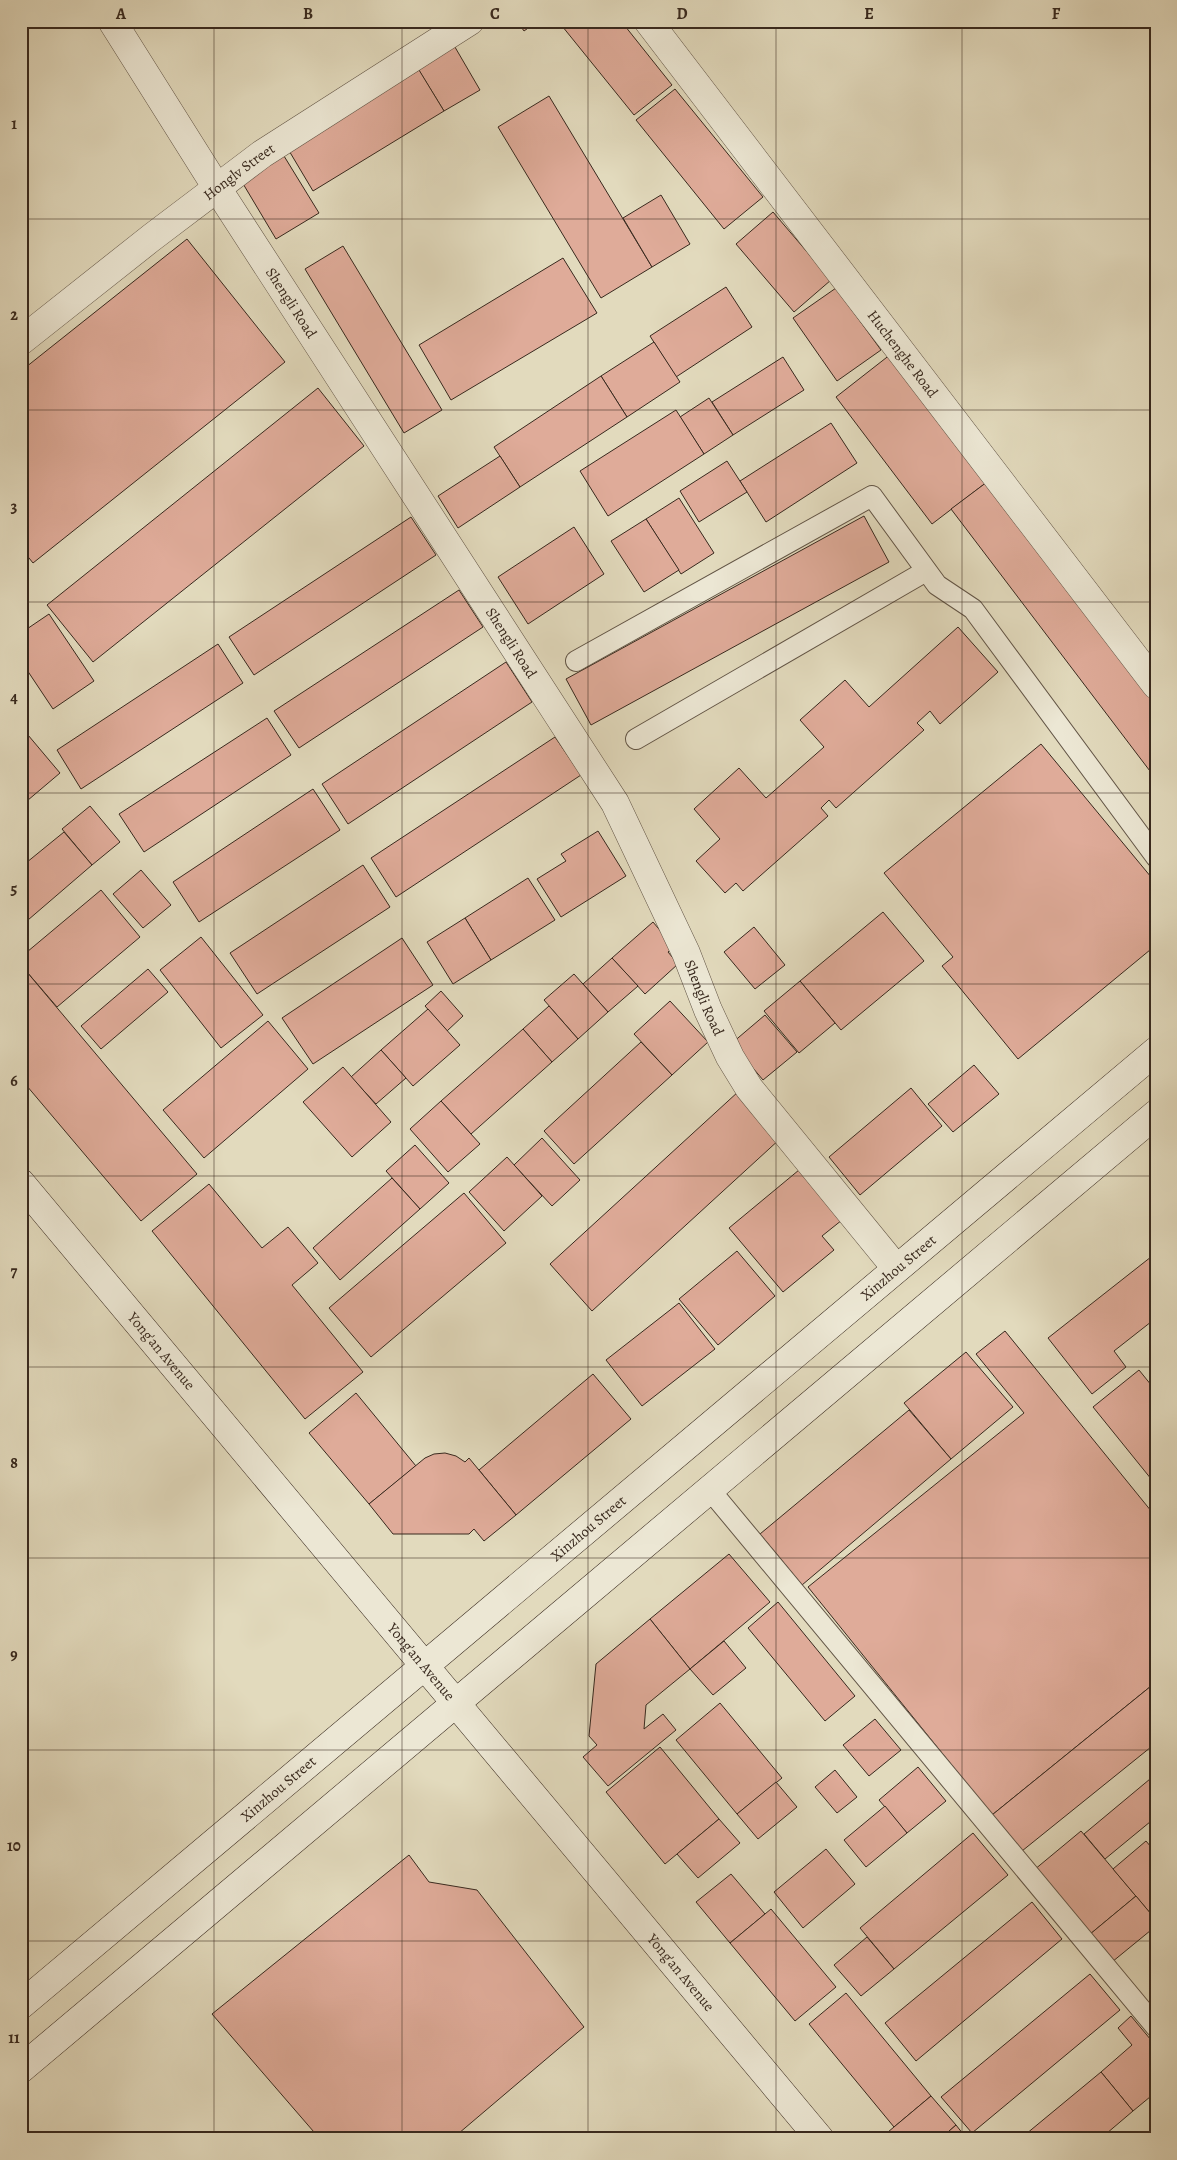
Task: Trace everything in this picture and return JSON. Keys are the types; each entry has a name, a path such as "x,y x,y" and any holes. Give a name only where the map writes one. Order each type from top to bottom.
{"street":[{"name":"Shengli Road","path":"112,21 216,188 615,803 686,953 719,1033 749,1088 896,1268"},
{"name":"Honglv Street","path":"21,341 151,238 262,154 470,21"},
{"name":"Huchenghe Road","path":"648,21 1156,686"},
{"name":"Xinzhou Street","path":"21,2005 1156,1051"},
{"path":"21,2069 1156,1114"},
{"name":"Yong'an Avenue","path":"21,1183 820,2139"}],"lane":[{"path":"576,661 872,496 937,585 973,609 1156,857"},
{"path":"636,739 926,571"},
{"path":"710,1490 1156,2027"}],"building":[{"path":"517,21 538,21 524,31"},
{"path":"558,21 621,21 672,85 634,115"},
{"path":"452,42 480,90 444,111 415,64"},
{"path":"419,70 444,111 313,191 288,149"},
{"path":"675,89 763,197 724,229 636,120"},
{"path":"549,96 652,267 601,298 498,127"},
{"path":"284,156 319,213 276,239 242,182"},
{"path":"661,195 690,244 652,267 623,218"},
{"path":"773,212 831,280 794,312 736,244"},
{"path":"187,239 285,362 33,563 21,548 21,371"},
{"path":"343,246 442,410 404,433 305,269"},
{"path":"563,258 597,313 451,400 419,345"},
{"path":"726,287 752,327 676,377 650,336"},
{"path":"836,288 881,350 837,381 793,318"},
{"path":"654,342 680,382 627,417 601,376"},
{"path":"891,354 987,482 932,524 836,397"},
{"path":"783,357 804,390 733,435 712,402"},
{"path":"601,376 627,417 520,487 494,447"},
{"path":"318,388 364,446 93,662 47,605"},
{"path":"709,398 733,435 704,454 680,417"},
{"path":"676,410 704,454 608,516 580,471"},
{"path":"831,423 857,463 766,522 740,481"},
{"path":"500,456 520,487 458,528 438,496"},
{"path":"727,461 747,492 699,522 680,491"},
{"path":"987,482 1156,705 1156,779 951,509"},
{"path":"679,498 714,553 681,574 646,519"},
{"path":"864,516 889,562 591,725 566,679"},
{"path":"411,517 436,555 254,675 229,637"},
{"path":"646,519 679,570 644,592 611,541"},
{"path":"574,527 604,574 528,624 498,577"},
{"path":"459,590 483,627 299,748 274,711"},
{"path":"49,614 94,681 53,709 21,661 21,633"},
{"path":"958,627 998,672 940,724 930,711 917,723 924,730 836,808 829,800 821,808 828,816 743,891 736,883 725,893 696,861 720,839 694,809 739,768 766,798 824,747 800,720 845,680 869,707"},
{"path":"218,644 243,683 81,789 57,750"},
{"path":"506,662 532,702 348,824 322,784"},
{"path":"267,718 291,755 144,852 119,814"},
{"path":"28,735 60,773 21,806 21,741"},
{"path":"555,737 581,775 396,897 371,858"},
{"path":"1041,744 1156,883 1156,945 1018,1059 942,966 953,957 884,873"},
{"path":"313,789 340,830 199,922 173,882"},
{"path":"90,806 120,842 92,865 62,829"},
{"path":"598,831 626,876 561,917 537,879 566,861 561,854"},
{"path":"64,832 92,865 21,926 21,867"},
{"path":"363,865 390,907 257,994 230,953"},
{"path":"141,870 171,905 143,928 113,894"},
{"path":"528,878 555,920 491,960 465,918"},
{"path":"101,890 140,937 57,1007 21,965 21,957"},
{"path":"883,912 924,961 841,1030 800,981"},
{"path":"465,918 491,960 453,984 427,942"},
{"path":"653,922 674,947 668,952 678,964 645,994 612,958"},
{"path":"754,927 785,965 755,989 724,952"},
{"path":"201,937 263,1015 221,1048 160,970"},
{"path":"402,938 433,985 313,1064 282,1018"},
{"path":"612,958 638,986 608,1012 583,984"},
{"path":"21,965 197,1174 141,1221 21,1079"},
{"path":"148,969 168,992 101,1049 81,1026"},
{"path":"574,974 608,1012 578,1039 544,1000"},
{"path":"800,981 835,1023 799,1053 764,1011"},
{"path":"441,991 463,1016 447,1031 425,1006"},
{"path":"670,1001 708,1042 672,1075 634,1034"},
{"path":"549,1006 578,1039 552,1062 523,1029"},
{"path":"428,1009 460,1045 413,1086 381,1050"},
{"path":"765,1015 797,1052 763,1080 732,1043"},
{"path":"268,1021 308,1069 204,1158 163,1110"},
{"path":"523,1029 552,1062 471,1134 441,1101"},
{"path":"641,1042 672,1075 574,1164 544,1131"},
{"path":"381,1050 406,1078 376,1104 351,1077"},
{"path":"974,1065 999,1094 953,1132 928,1104"},
{"path":"343,1067 391,1122 352,1157 303,1102"},
{"path":"911,1088 942,1126 860,1195 829,1157"},
{"path":"739,1091 781,1138 592,1311 550,1264"},
{"path":"441,1101 480,1144 448,1172 410,1129"},
{"path":"542,1138 580,1180 552,1206 514,1165"},
{"path":"415,1145 449,1183 420,1209 386,1171"},
{"path":"507,1157 542,1196 504,1231 469,1192"},
{"path":"805,1165 847,1216 822,1236 834,1250 783,1292 729,1228"},
{"path":"392,1178 420,1209 340,1280 313,1248"},
{"path":"209,1184 262,1248 288,1227 318,1263 292,1285 363,1372 305,1419 152,1231"},
{"path":"464,1193 506,1243 371,1357 329,1308"},
{"path":"737,1251 775,1296 718,1345 679,1299"},
{"path":"1156,1253 1156,1318 1114,1351 1126,1367 1092,1394 1048,1338"},
{"path":"679,1303 715,1349 642,1406 606,1360"},
{"path":"1005,1331 1156,1517 1156,1682 992,1815 808,1587 1024,1413 976,1354"},
{"path":"966,1352 1013,1407 951,1459 904,1403"},
{"path":"1139,1370 1156,1391 1156,1485 1093,1407"},
{"path":"593,1374 631,1419 516,1515 479,1470"},
{"path":"356,1393 416,1466 369,1504 309,1433"},
{"path":"909,1410 951,1459 802,1585 760,1534"},
{"path":"445,1453 456,1456 465,1462 469,1458 516,1515 484,1541 474,1529 469,1534 393,1534 369,1504 425,1458 434,1454"},
{"path":"729,1554 770,1602 690,1669 650,1619"},
{"path":"778,1602 855,1696 825,1721 748,1628"},
{"path":"650,1619 690,1669 646,1705 644,1729 663,1714 676,1730 608,1786 583,1757 597,1745 589,1736 596,1664"},
{"path":"724,1641 746,1668 713,1695 690,1669"},
{"path":"1156,1682 1156,1743 1022,1851 992,1815"},
{"path":"720,1703 782,1778 737,1814 676,1740"},
{"path":"875,1719 901,1750 869,1776 843,1745"},
{"path":"660,1747 719,1819 665,1864 606,1792"},
{"path":"918,1767 946,1801 907,1833 879,1800"},
{"path":"835,1770 857,1797 837,1813 815,1787"},
{"path":"1156,1774 1156,1817 1105,1859 1084,1834"},
{"path":"776,1782 797,1807 758,1839 737,1814"},
{"path":"885,1806 907,1833 866,1867 844,1840"},
{"path":"719,1819 740,1843 698,1878 677,1854"},
{"path":"1081,1831 1136,1896 1089,1935 1034,1870"},
{"path":"973,1833 1008,1875 894,1969 860,1928"},
{"path":"1146,1841 1156,1853 1156,1920 1113,1869"},
{"path":"826,1849 855,1884 803,1928 774,1892"},
{"path":"409,1855 429,1882 477,1890 584,2027 452,2139 320,2139 212,2014"},
{"path":"731,1874 765,1914 730,1943 696,1902"},
{"path":"1136,1896 1156,1920 1156,1926 1112,1962 1089,1935"},
{"path":"1032,1902 1062,1939 916,2061 885,2023"},
{"path":"771,1909 836,1987 795,2021 730,1943"},
{"path":"867,1937 894,1969 861,1996 834,1965"},
{"path":"1090,1974 1120,2010 972,2133 941,2097"},
{"path":"846,1993 931,2096 894,2127 809,2024"},
{"path":"1131,2016 1156,2046 1156,2092 1133,2111 1101,2072 1132,2045 1118,2028"},
{"path":"1101,2072 1133,2111 1100,2139 1020,2139"},
{"path":"931,2096 956,2125 940,2139 894,2139 888,2132"},
{"path":"956,2125 967,2139 940,2139"}]}
